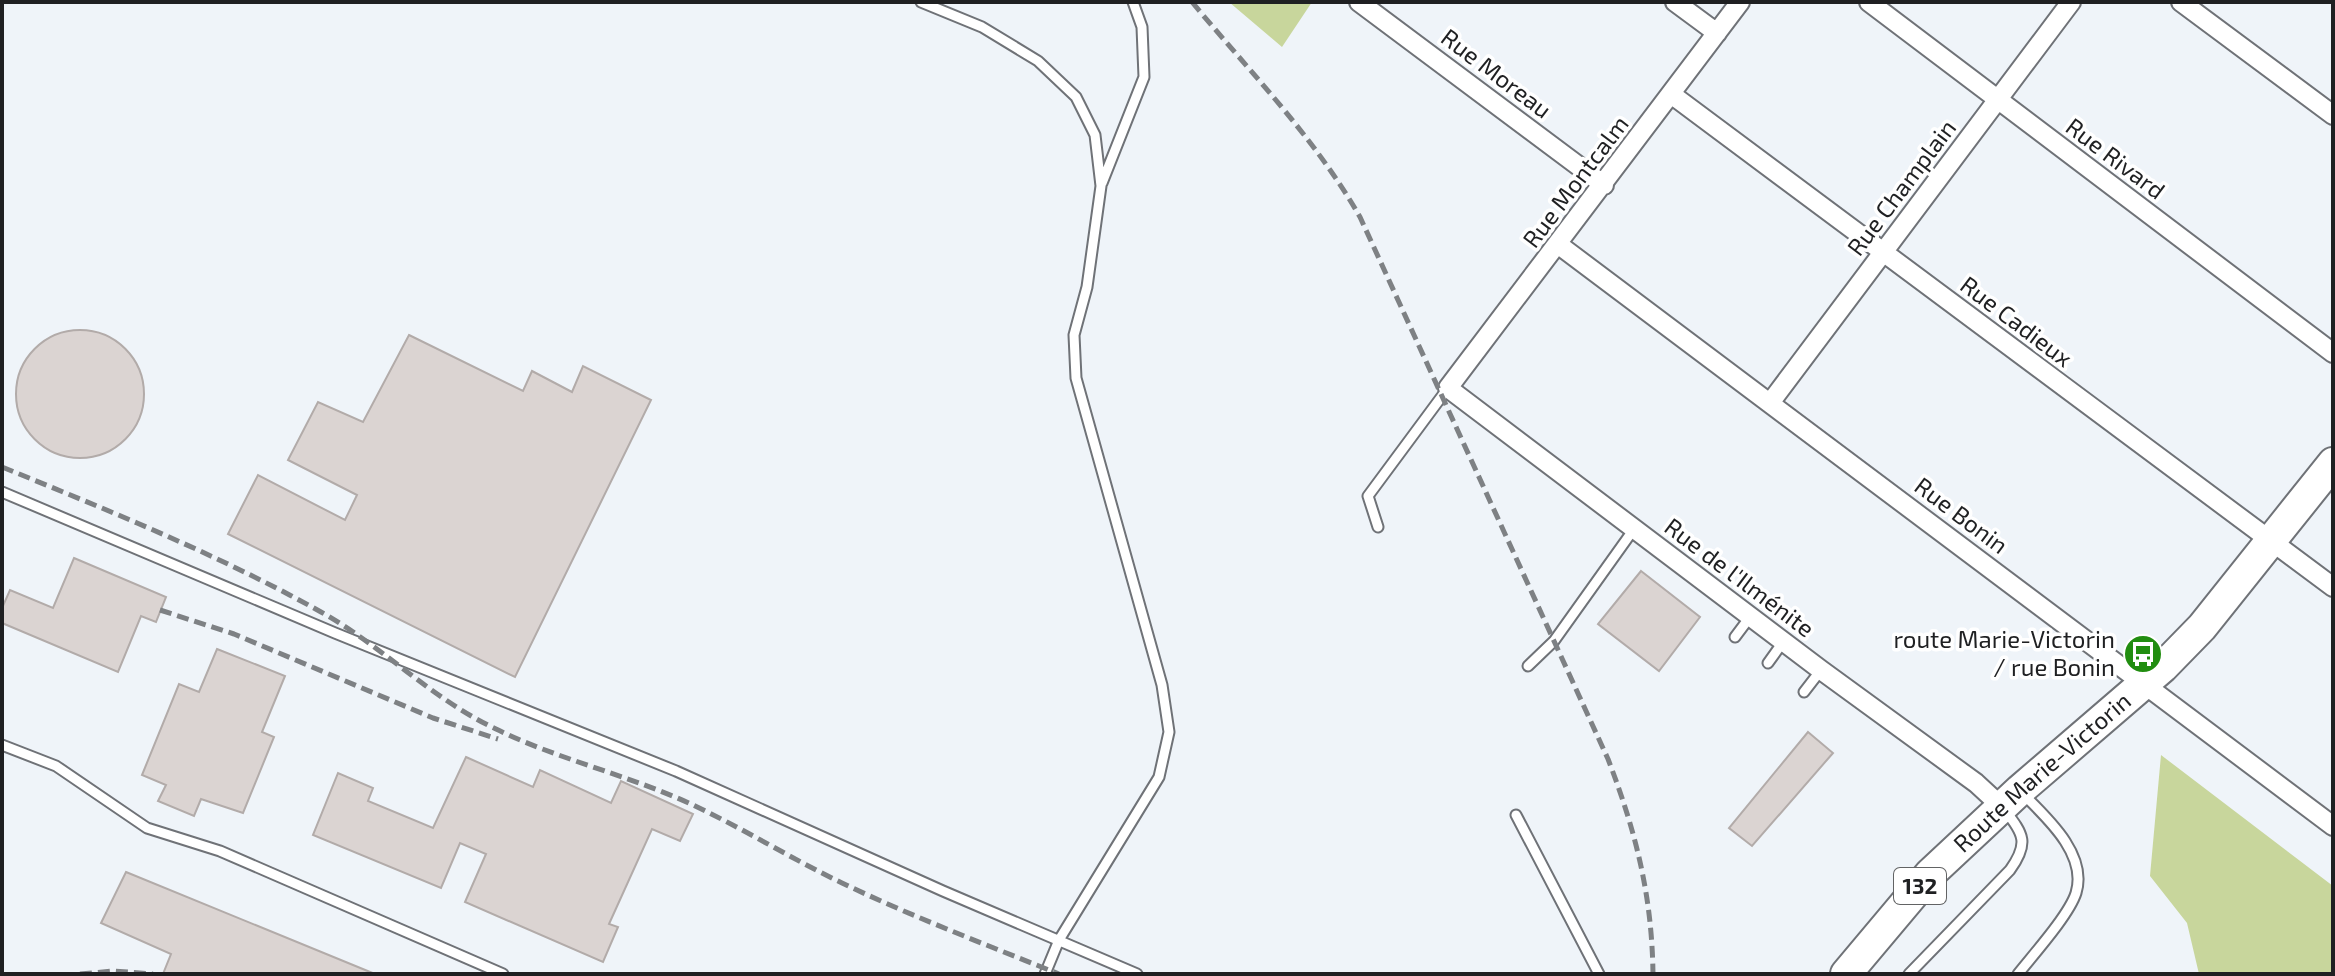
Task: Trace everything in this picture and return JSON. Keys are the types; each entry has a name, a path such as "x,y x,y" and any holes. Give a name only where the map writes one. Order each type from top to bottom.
{"main road":[{"name":"Route Marie-Victorin","path":"1846,974 1930,874 2011,798 2144,684 2202,627 2333,463"}],"street":[{"name":"Rue Moreau","path":"1359,2 1604,185"},
{"path":"1675,2 1717,33"},
{"name":"Rue Montcalm","path":"1448,388 1740,2"},
{"name":"Rue Rivard","path":"1869,2 2333,353"},
{"name":"Rue Champlain","path":"1770,403 2071,2"},
{"path":"2181,2 2333,115"},
{"name":"Rue Cadieux","path":"1671,94 2333,587"},
{"name":"Rue Bonin","path":"1559,245 2333,826"},
{"name":"Rue de l'Ilménite","path":"1448,388 1783,642 1976,783 2011,798"}],"lane":[{"path":"921,2 982,27 1027,54 1076,97 1095,135 1101,186"},
{"path":"1045,974 1059,940 1159,777 1169,732 1162,685 1076,378 1074,335 1087,287 1101,186 1144,77 1142,27 1133,2"},
{"path":"1378,527 1368,496 1448,388"},
{"path":"2,492 335,633 676,771 1137,974"},
{"path":"1528,666 1554,641 1634,529"},
{"path":"1735,637 1750,617"},
{"path":"1768,663 1783,642"},
{"path":"1804,692 1821,670"},
{"path":"2,745 56,766 147,828 220,851 503,974"},
{"path":"1909,974 2022,854 2023,840 2011,798"},
{"path":"2011,798 2043,814 2070,848 2076,866 2077,892 2055,928 2018,974"},
{"path":"1516,815 1599,974"}],"green space":[{"path":"1229,2 1312,2 1282,47"},
{"path":"2161,755 2333,886 2333,974 2199,974 2187,923 2150,876"}],"building":[{"path":"80,330 105,335 125,349 139,369 144,394 139,419 125,439 105,453 80,458 55,453 35,439 21,419 16,394 21,369 35,349 55,335"},
{"path":"409,335 523,391 532,371 572,392 583,366 651,400 515,677 228,534 258,475 345,520 357,495 288,460 318,402 363,422"},
{"path":"74,558 166,597 156,622 141,616 118,672 2,623 2,608 10,590 53,608"},
{"path":"1641,571 1700,617 1659,671 1598,624"},
{"path":"217,649 285,676 262,732 274,737 243,813 201,799 194,816 158,801 166,785 142,775 179,684 199,692"},
{"path":"1808,732 1833,753 1752,846 1729,828"},
{"path":"466,757 533,787 540,770 611,803 621,781 693,814 680,841 652,829 609,924 618,927 603,962 465,902 486,854 460,843 441,888 313,835 338,773 373,788 368,801 433,828"},
{"path":"126,872 375,974 163,974 171,954 101,923"}],"railway":[{"path":"1192,2 1281,106 1323,160 1360,217 1608,759 1641,865 1653,974"},
{"path":"2,467 164,535 282,591 365,640 450,703 496,729 544,750 669,794 823,874 1059,974"},
{"path":"160,610 234,634 433,718 498,739"},
{"path":"80,974 113,971 153,974"}],"place":[{"name":"route Marie-Victorin / rue Bonin","path":"2143,654"}]}
